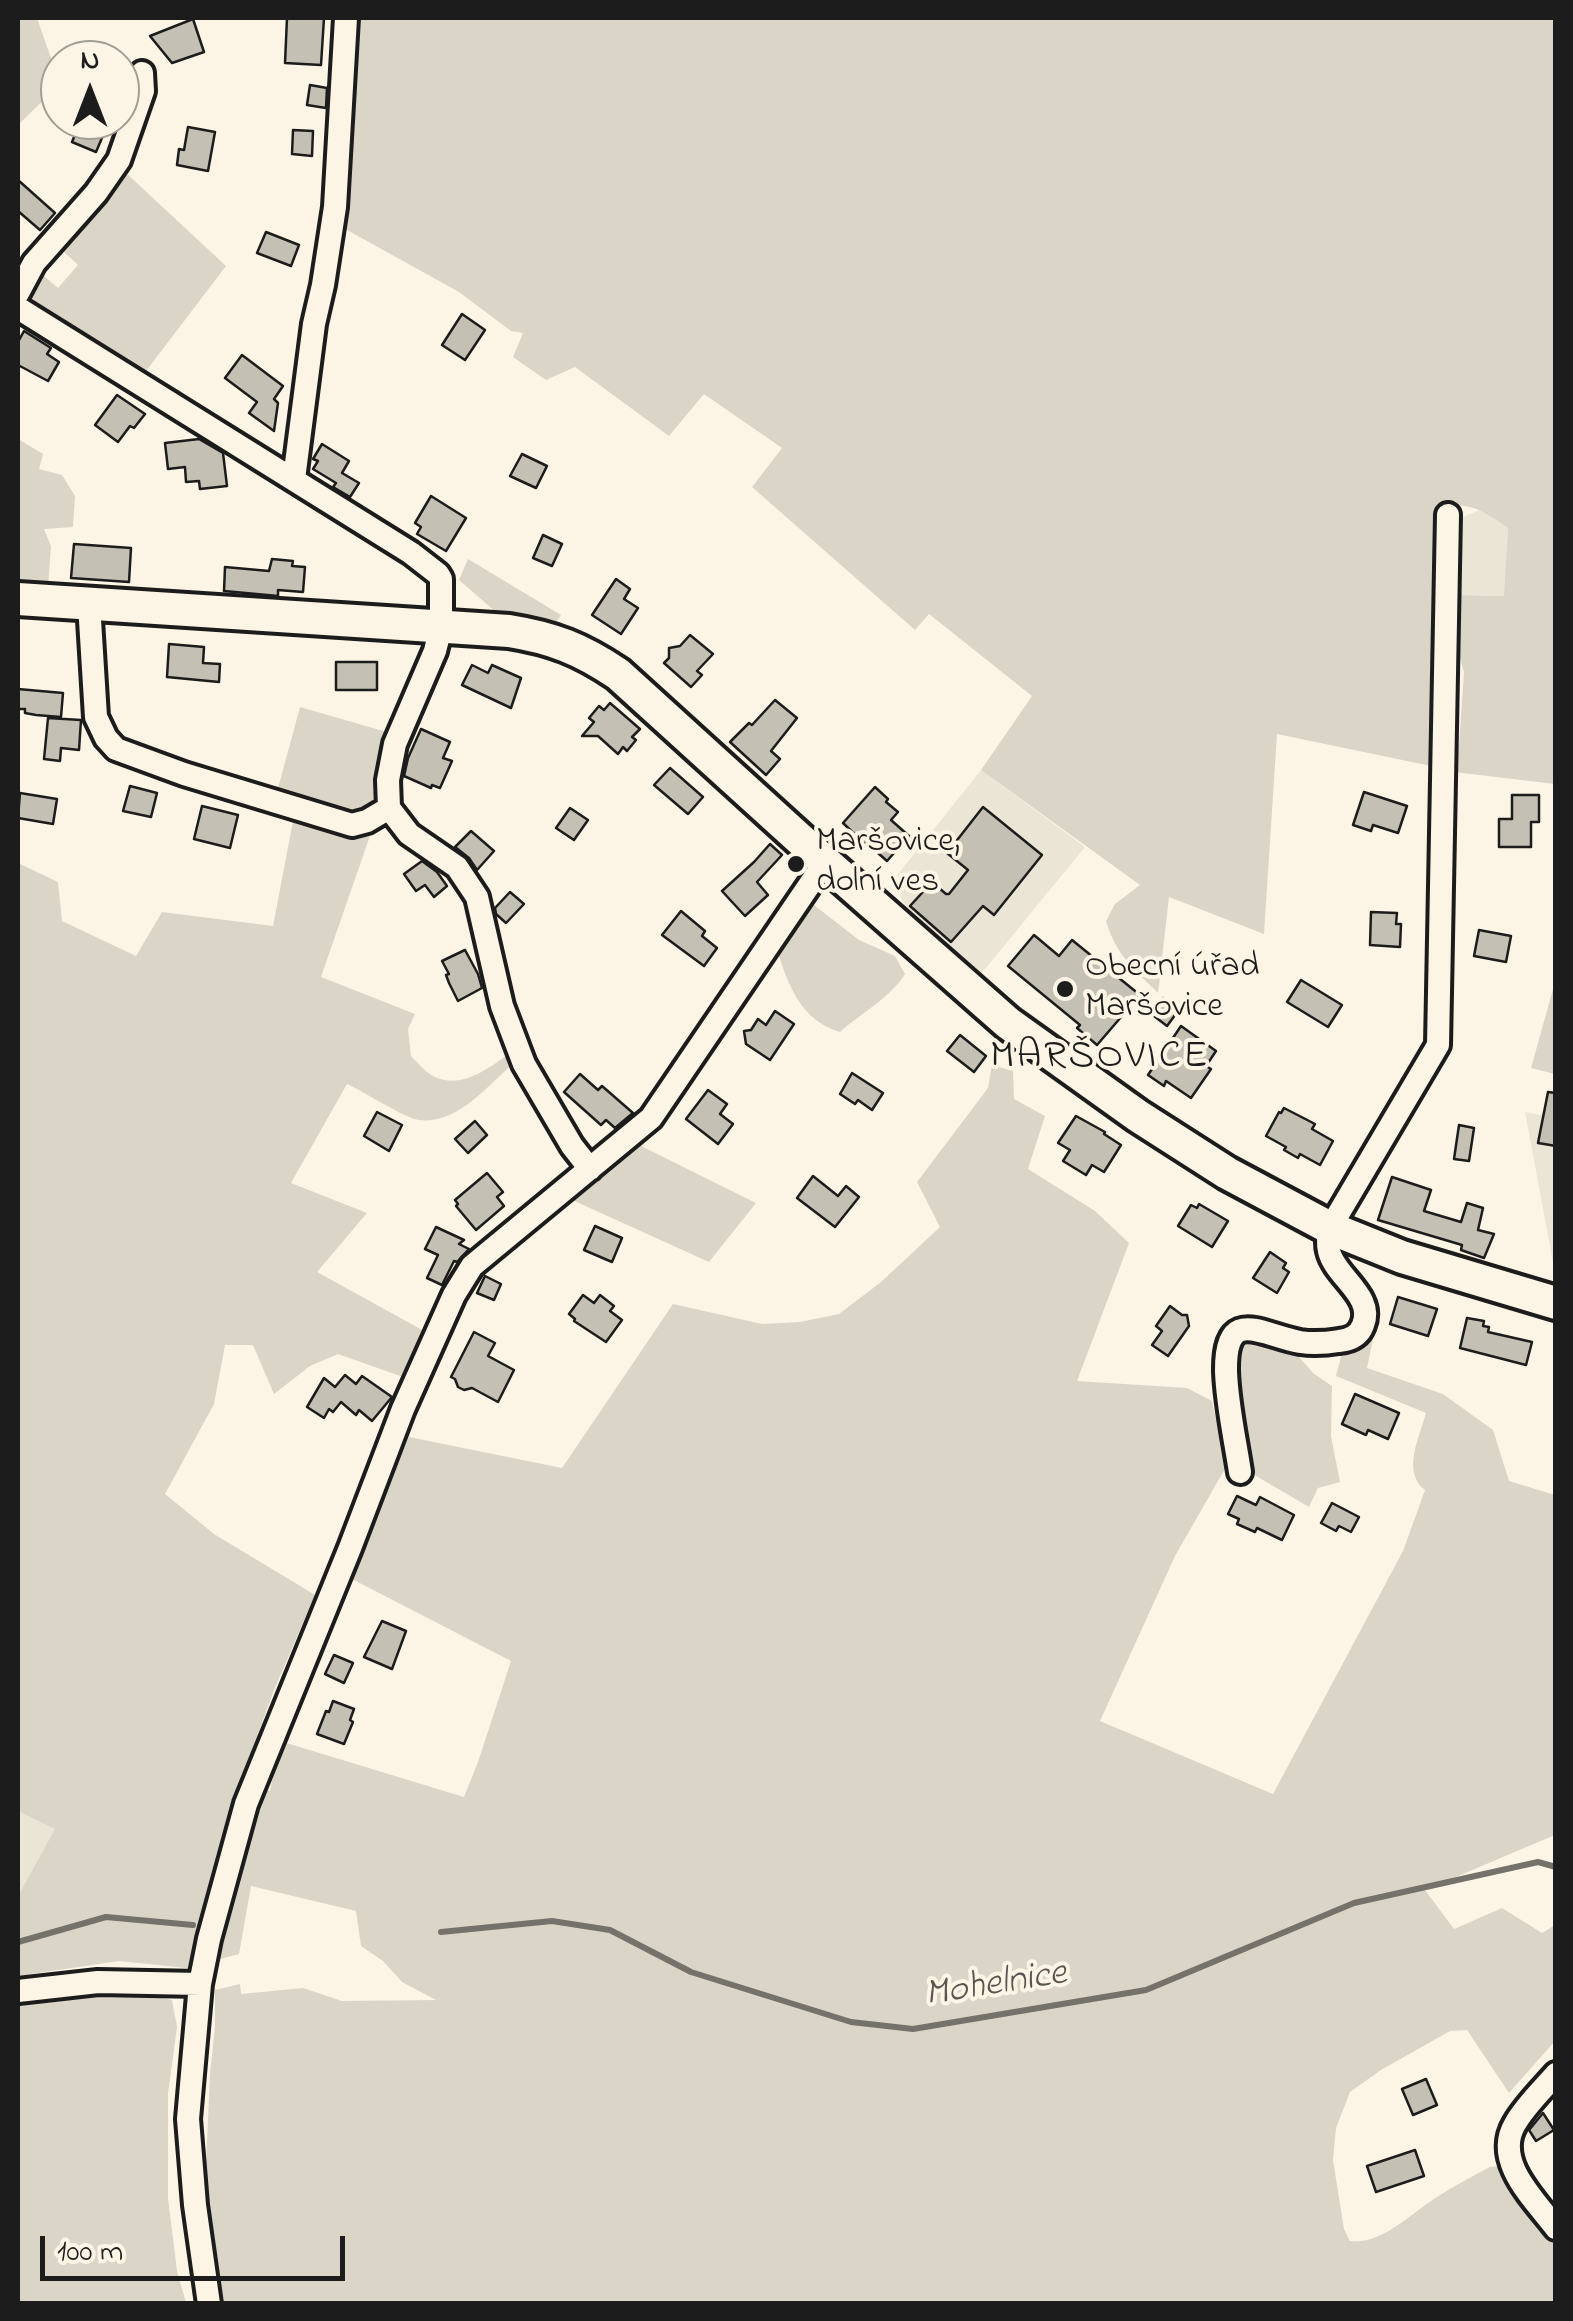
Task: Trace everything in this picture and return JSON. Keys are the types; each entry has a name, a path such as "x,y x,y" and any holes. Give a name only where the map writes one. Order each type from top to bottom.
{"main road":[{"path":"18,599 508,631 568,645 618,674 651,702 1008,1023 1138,1116 1227,1173 1330,1228 1402,1257 1556,1303"}],"street":[{"path":"294,479 314,324 335,207 346,18"},
{"path":"18,293 34,263 96,193 118,160 143,91 142,73"},
{"path":"18,308 411,553 438,574 441,627 436,650 395,744 388,780 389,808 409,834 457,867 477,897 502,1006 524,1064 590,1169"},
{"path":"1240,1472 1226,1373 1232,1334 1260,1330 1301,1342 1330,1342 1352,1340 1365,1323 1365,1308 1357,1292 1329,1251 1330,1228 1438,1045 1448,516"},
{"path":"89,604 96,717 116,750 352,825 367,822 389,808"},
{"path":"210,2304 195,2204 188,2119 200,1984 209,1939 246,1804 403,1410 454,1296 472,1266 651,1118 825,862"},
{"path":"18,1991 98,1982 200,1984"},
{"path":"1556,2074 1517,2120 1508,2142 1509,2158 1519,2179 1556,2228"}],"shaded area":[{"path":"18,18 37,18 45,40 40,40 40,104 18,125"},
{"path":"360,18 1555,18 1555,784 1454,772 1464,672 1456,644 1457,595 1504,596 1508,528 1476,509 1440,507 1431,766 1277,734 1264,934 1169,897 1158,993 1121,952 1106,921 1115,904 1140,885 981,770 1032,696 929,614 915,630 752,487 782,448 704,394 669,436 575,367 546,380 513,357 523,333 511,331 459,292 347,230 350,124"},
{"path":"125,172 226,266 143,375 30,306 26,296 36,276 43,275 58,288 78,265 64,252 63,243"},
{"path":"18,439 43,454 39,469 62,475 75,496 73,527 44,529 51,546 48,588 18,585"},
{"path":"1482,509 1508,527 1505,596 1457,595 1456,520"},
{"path":"468,559 561,615 554,625 497,613 459,580"},
{"path":"300,707 390,733 378,801 363,815 351,818 277,792"},
{"path":"981,770 1085,847 981,974 904,905 894,879"},
{"path":"294,816 372,830 321,977 415,1014 408,1029 411,1056 435,1077 464,1079 509,1054 513,1064 471,1102 433,1120 412,1118 347,1084 291,1183 367,1213 317,1272 426,1332 403,1377 338,1354 310,1366 274,1394 253,1345 225,1345 214,1404 165,1494 214,1534 315,1595 239,1786 270,1791 280,1741 464,1797 511,1661 348,1577 409,1437 562,1468 673,1304 762,1324 839,1314 881,1282 940,1227 917,1182 988,1088 992,1065 1013,1071 1014,1099 1045,1116 1028,1169 1095,1211 1129,1243 1077,1381 1187,1388 1212,1401 1226,1467 1175,1556 1100,1721 1273,1794 1403,1551 1425,1490 1414,1474 1413,1464 1426,1413 1336,1376 1342,1353 1374,1334 1367,1368 1443,1394 1493,1430 1509,1481 1555,1495 1555,1835 1425,1890 1454,1929 1502,1908 1542,1933 1555,1925 1555,2041 1509,2093 1467,2030 1450,2031 1350,2092 1336,2128 1333,2160 1344,2229 1350,2241 1384,2234 1455,2186 1490,2167 1500,2166 1555,2240 1555,2303 224,2303 211,2232 206,2165 215,1990 240,1984 241,1994 303,1988 342,2001 436,2000 402,1982 383,1961 361,1946 356,1911 251,1886 239,1954 187,1968 119,1961 18,1976 18,1896 55,1829 18,1811 18,863 58,882 62,921 136,956 162,912 273,926"},
{"path":"814,905 859,940 895,956 905,974 883,999 840,1032 816,1020 799,1001 778,953 796,916"},
{"path":"1555,982 1555,1074 1531,1068"},
{"path":"1525,1112 1555,1118 1555,1273"},
{"path":"637,1144 756,1203 709,1262 570,1199"},
{"path":"1243,1337 1287,1343 1313,1373 1332,1386 1331,1436 1340,1482 1318,1488 1309,1507 1246,1470 1236,1364"},
{"path":"18,1811 56,1828 18,1896"},
{"path":"120,1989 172,2000 177,2027 168,2094 168,2198 177,2271 186,2303 18,2304 18,2004"}],"building":[{"path":"287,18 324,18 321,65 285,63"},
{"path":"193,19 204,52 172,63 150,36"},
{"path":"310,85 327,88 326,108 307,105"},
{"path":"188,127 215,132 208,171 177,165"},
{"path":"293,130 313,131 312,156 292,154"},
{"path":"73,140 101,140 96,152"},
{"path":"18,180 55,213 40,230 18,211"},
{"path":"266,232 299,245 291,266 257,253"},
{"path":"462,314 485,330 465,360 442,345"},
{"path":"24,331 51,348 47,354 59,362 48,381 18,365 18,342"},
{"path":"242,355 283,386 274,399 278,403 274,431 249,413 257,402 225,378"},
{"path":"117,395 145,414 118,442 95,425"},
{"path":"199,439 223,453 227,486 200,489 199,481 186,482 185,467 168,469 165,443"},
{"path":"322,444 349,461 342,473 359,483 350,497 313,469 318,461 313,459"},
{"path":"522,454 547,466 536,488 510,476"},
{"path":"431,496 466,518 446,551 417,534 421,527 415,523"},
{"path":"543,535 562,544 552,566 533,558"},
{"path":"74,544 131,548 129,582 71,578"},
{"path":"272,559 293,561 292,566 305,567 303,592 278,590 278,596 224,591 225,567 269,571"},
{"path":"616,579 630,589 624,599 638,608 621,634 592,615"},
{"path":"690,635 713,654 697,671 702,675 691,687 664,663 669,658 669,648 680,646"},
{"path":"169,644 204,647 203,663 220,664 219,682 167,677"},
{"path":"336,662 377,662 377,690 336,690"},
{"path":"472,665 488,673 492,665 521,678 511,708 462,685"},
{"path":"18,689 63,693 61,717 18,709"},
{"path":"775,700 797,718 771,751 780,759 766,775 730,742"},
{"path":"610,703 640,729 627,751 623,747 618,754 598,736 582,736 594,722 589,718 599,706 604,710"},
{"path":"48,718 81,720 79,750 61,748 60,761 44,759"},
{"path":"421,729 450,742 443,758 452,761 440,788 404,776"},
{"path":"670,768 703,797 688,814 654,785"},
{"path":"130,786 157,793 151,817 123,811"},
{"path":"875,787 898,812 891,820 909,836 887,861 843,823"},
{"path":"1364,792 1407,806 1398,833 1373,825 1371,831 1353,825"},
{"path":"20,793 57,799 53,824 18,818"},
{"path":"1512,795 1539,795 1539,822 1531,822 1531,847 1499,847 1499,819 1512,819"},
{"path":"202,806 238,815 230,848 194,839"},
{"path":"983,807 1042,855 994,915 983,906 951,942 910,906 932,882 949,894 968,870 947,853"},
{"path":"570,808 588,820 574,840 556,828"},
{"path":"471,831 494,851 477,870 455,847"},
{"path":"770,844 782,855 757,882 768,895 745,916 722,891"},
{"path":"422,861 447,886 434,897 425,885 416,891 404,874"},
{"path":"510,892 524,904 506,923 495,908"},
{"path":"681,911 705,931 702,936 717,948 704,966 662,935"},
{"path":"1371,912 1397,913 1396,924 1401,924 1400,947 1370,945"},
{"path":"1479,930 1511,936 1506,962 1474,956"},
{"path":"1034,935 1059,956 1072,940 1140,995 1097,1045 1077,1028 1080,1025 1008,966"},
{"path":"465,950 482,988 458,1001 442,961"},
{"path":"1301,980 1342,1005 1328,1027 1287,1002"},
{"path":"1163,998 1178,1011 1167,1026 1150,1013"},
{"path":"775,1011 794,1024 770,1060 746,1044 744,1031 751,1030 758,1019 766,1025"},
{"path":"1181,1026 1216,1051 1206,1066 1211,1069 1191,1098 1166,1081 1164,1086 1148,1075"},
{"path":"960,1035 986,1056 974,1072 947,1051"},
{"path":"852,1073 883,1093 872,1110 840,1094"},
{"path":"580,1074 598,1090 602,1086 633,1113 615,1128 606,1120 601,1125 564,1092"},
{"path":"708,1090 727,1104 720,1114 733,1124 718,1144 686,1119"},
{"path":"1548,1092 1556,1093 1556,1146 1538,1143"},
{"path":"1284,1108 1315,1124 1312,1129 1333,1141 1320,1165 1300,1154 1298,1158 1266,1136"},
{"path":"377,1112 402,1125 389,1151 364,1136"},
{"path":"1076,1116 1121,1145 1104,1172 1092,1165 1086,1175 1063,1161 1070,1150 1058,1143"},
{"path":"475,1121 487,1135 468,1153 455,1139"},
{"path":"1459,1125 1474,1128 1469,1161 1454,1159"},
{"path":"487,1173 503,1192 497,1197 504,1206 476,1230 455,1200"},
{"path":"813,1176 838,1196 846,1186 859,1197 835,1227 797,1198"},
{"path":"1392,1177 1431,1190 1424,1211 1461,1222 1467,1203 1483,1208 1478,1230 1494,1234 1484,1258 1461,1250 1462,1245 1378,1220"},
{"path":"1199,1204 1228,1221 1212,1247 1178,1226 1191,1205 1197,1208"},
{"path":"595,1226 622,1238 612,1262 584,1250"},
{"path":"436,1227 464,1240 459,1244 469,1249 454,1261 442,1285 427,1278 438,1255 425,1249"},
{"path":"1270,1252 1286,1263 1283,1268 1289,1272 1277,1293 1253,1278"},
{"path":"485,1276 501,1284 494,1300 477,1293"},
{"path":"583,1295 594,1303 600,1295 614,1306 610,1311 622,1320 606,1342 569,1314"},
{"path":"1398,1297 1437,1309 1428,1336 1390,1324"},
{"path":"1170,1306 1187,1315 1189,1326 1168,1356 1152,1345 1162,1331 1156,1326"},
{"path":"1467,1318 1484,1321 1488,1332 1532,1342 1526,1365 1460,1348"},
{"path":"474,1332 495,1343 488,1356 514,1370 498,1402 472,1388 458,1387 451,1377"},
{"path":"345,1375 356,1384 362,1376 392,1397 372,1421 359,1410 356,1415 341,1402 333,1412 329,1409 324,1418 307,1407 324,1378 335,1387"},
{"path":"1355,1394 1399,1413 1388,1439 1368,1430 1366,1435 1342,1424"},
{"path":"1237,1496 1256,1505 1260,1497 1294,1515 1282,1540 1237,1524 1239,1519 1228,1514"},
{"path":"1332,1503 1359,1517 1351,1532 1339,1526 1336,1531 1321,1523"},
{"path":"382,1621 406,1631 392,1669 364,1657"},
{"path":"334,1655 353,1663 344,1683 325,1674"},
{"path":"333,1701 354,1709 344,1744 317,1734"},
{"path":"1426,2079 1437,2105 1413,2115 1402,2089"},
{"path":"1543,2113 1554,2130 1536,2141 1529,2130"},
{"path":"1415,2150 1424,2176 1376,2192 1367,2166"}],"waterway":[{"name":"Mohelnice","path":"441,1932 552,1921 610,1930 691,1972 851,2022 913,2029 1146,1990 1354,1903 1538,1862 1556,1867"},
{"name":"Mohelnice","path":"18,1942 106,1917 193,1925"}],"place":[{"name":"Maršovice, dolní ves","path":"796,864"},
{"name":"Obecní úřad Maršovice","path":"1065,989"}],"district":[{"name":"MARŠOVICE","path":"1100,1059"}]}
